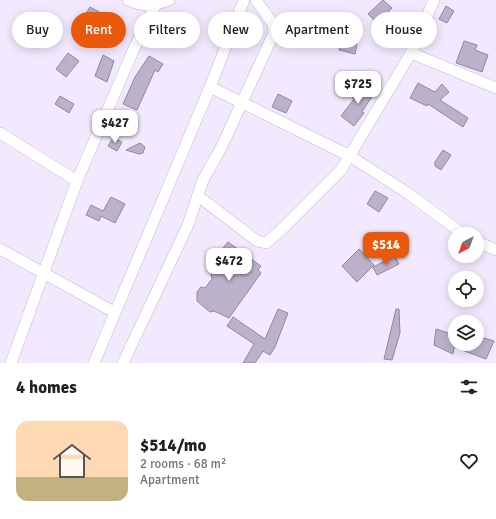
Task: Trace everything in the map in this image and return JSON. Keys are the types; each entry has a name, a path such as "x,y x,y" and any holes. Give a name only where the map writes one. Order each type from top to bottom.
{"street":[{"path":"128,0 145,6 169,0"},
{"path":"94,363 114,312 210,87 244,0"},
{"path":"123,363 188,225 203,180 221,148 274,33 270,20 256,0"},
{"path":"198,196 257,241 266,243 336,175 350,156 411,53 434,0"},
{"path":"11,363 77,181 133,51 157,2"},
{"path":"411,53 496,88"},
{"path":"210,87 350,156 410,194 454,227"},
{"path":"0,133 77,181"},
{"path":"484,245 496,250"},
{"path":"0,249 114,312"}],"building":[{"path":"383,0 392,8 388,12 371,12 371,17 368,14"},
{"path":"446,6 454,11 447,23 439,19"},
{"path":"90,7 99,12 87,12"},
{"path":"464,41 477,45 475,50 488,55 482,72 456,63"},
{"path":"340,48 356,48 355,54 339,50"},
{"path":"68,53 79,61 66,77 56,69"},
{"path":"103,55 114,61 107,82 95,76"},
{"path":"149,56 163,64 158,72 155,70 137,110 123,104 135,77"},
{"path":"418,83 435,92 442,84 449,92 440,100 468,118 463,127 428,104 427,106 410,98"},
{"path":"360,84 374,93 362,112 364,113 354,126 341,116 354,99 352,97"},
{"path":"278,94 292,101 286,113 272,107"},
{"path":"60,96 74,104 69,113 55,104"},
{"path":"113,138 122,142 117,151 108,146"},
{"path":"140,143 145,147 143,153 139,154 126,150"},
{"path":"443,150 451,155 441,170 435,166 435,162"},
{"path":"375,191 388,198 379,212 367,204"},
{"path":"111,197 125,204 115,223 101,216 99,221 86,215 91,205 103,211"},
{"path":"228,242 261,266 258,270 261,273 229,318 214,311 210,312 197,301 197,292 201,287 205,288 212,279 210,269 221,261 223,248"},
{"path":"359,249 374,265 357,282 342,266"},
{"path":"395,256 399,264 377,275 373,267"},
{"path":"278,309 288,313 275,347 270,355 263,351 255,363 243,363 254,344 227,326 233,317 265,339"},
{"path":"396,309 399,309 400,333 392,360 384,359"},
{"path":"436,329 448,333 448,351 453,351 453,354 434,345"},
{"path":"484,338 494,341 486,359 465,351 484,351"}]}
